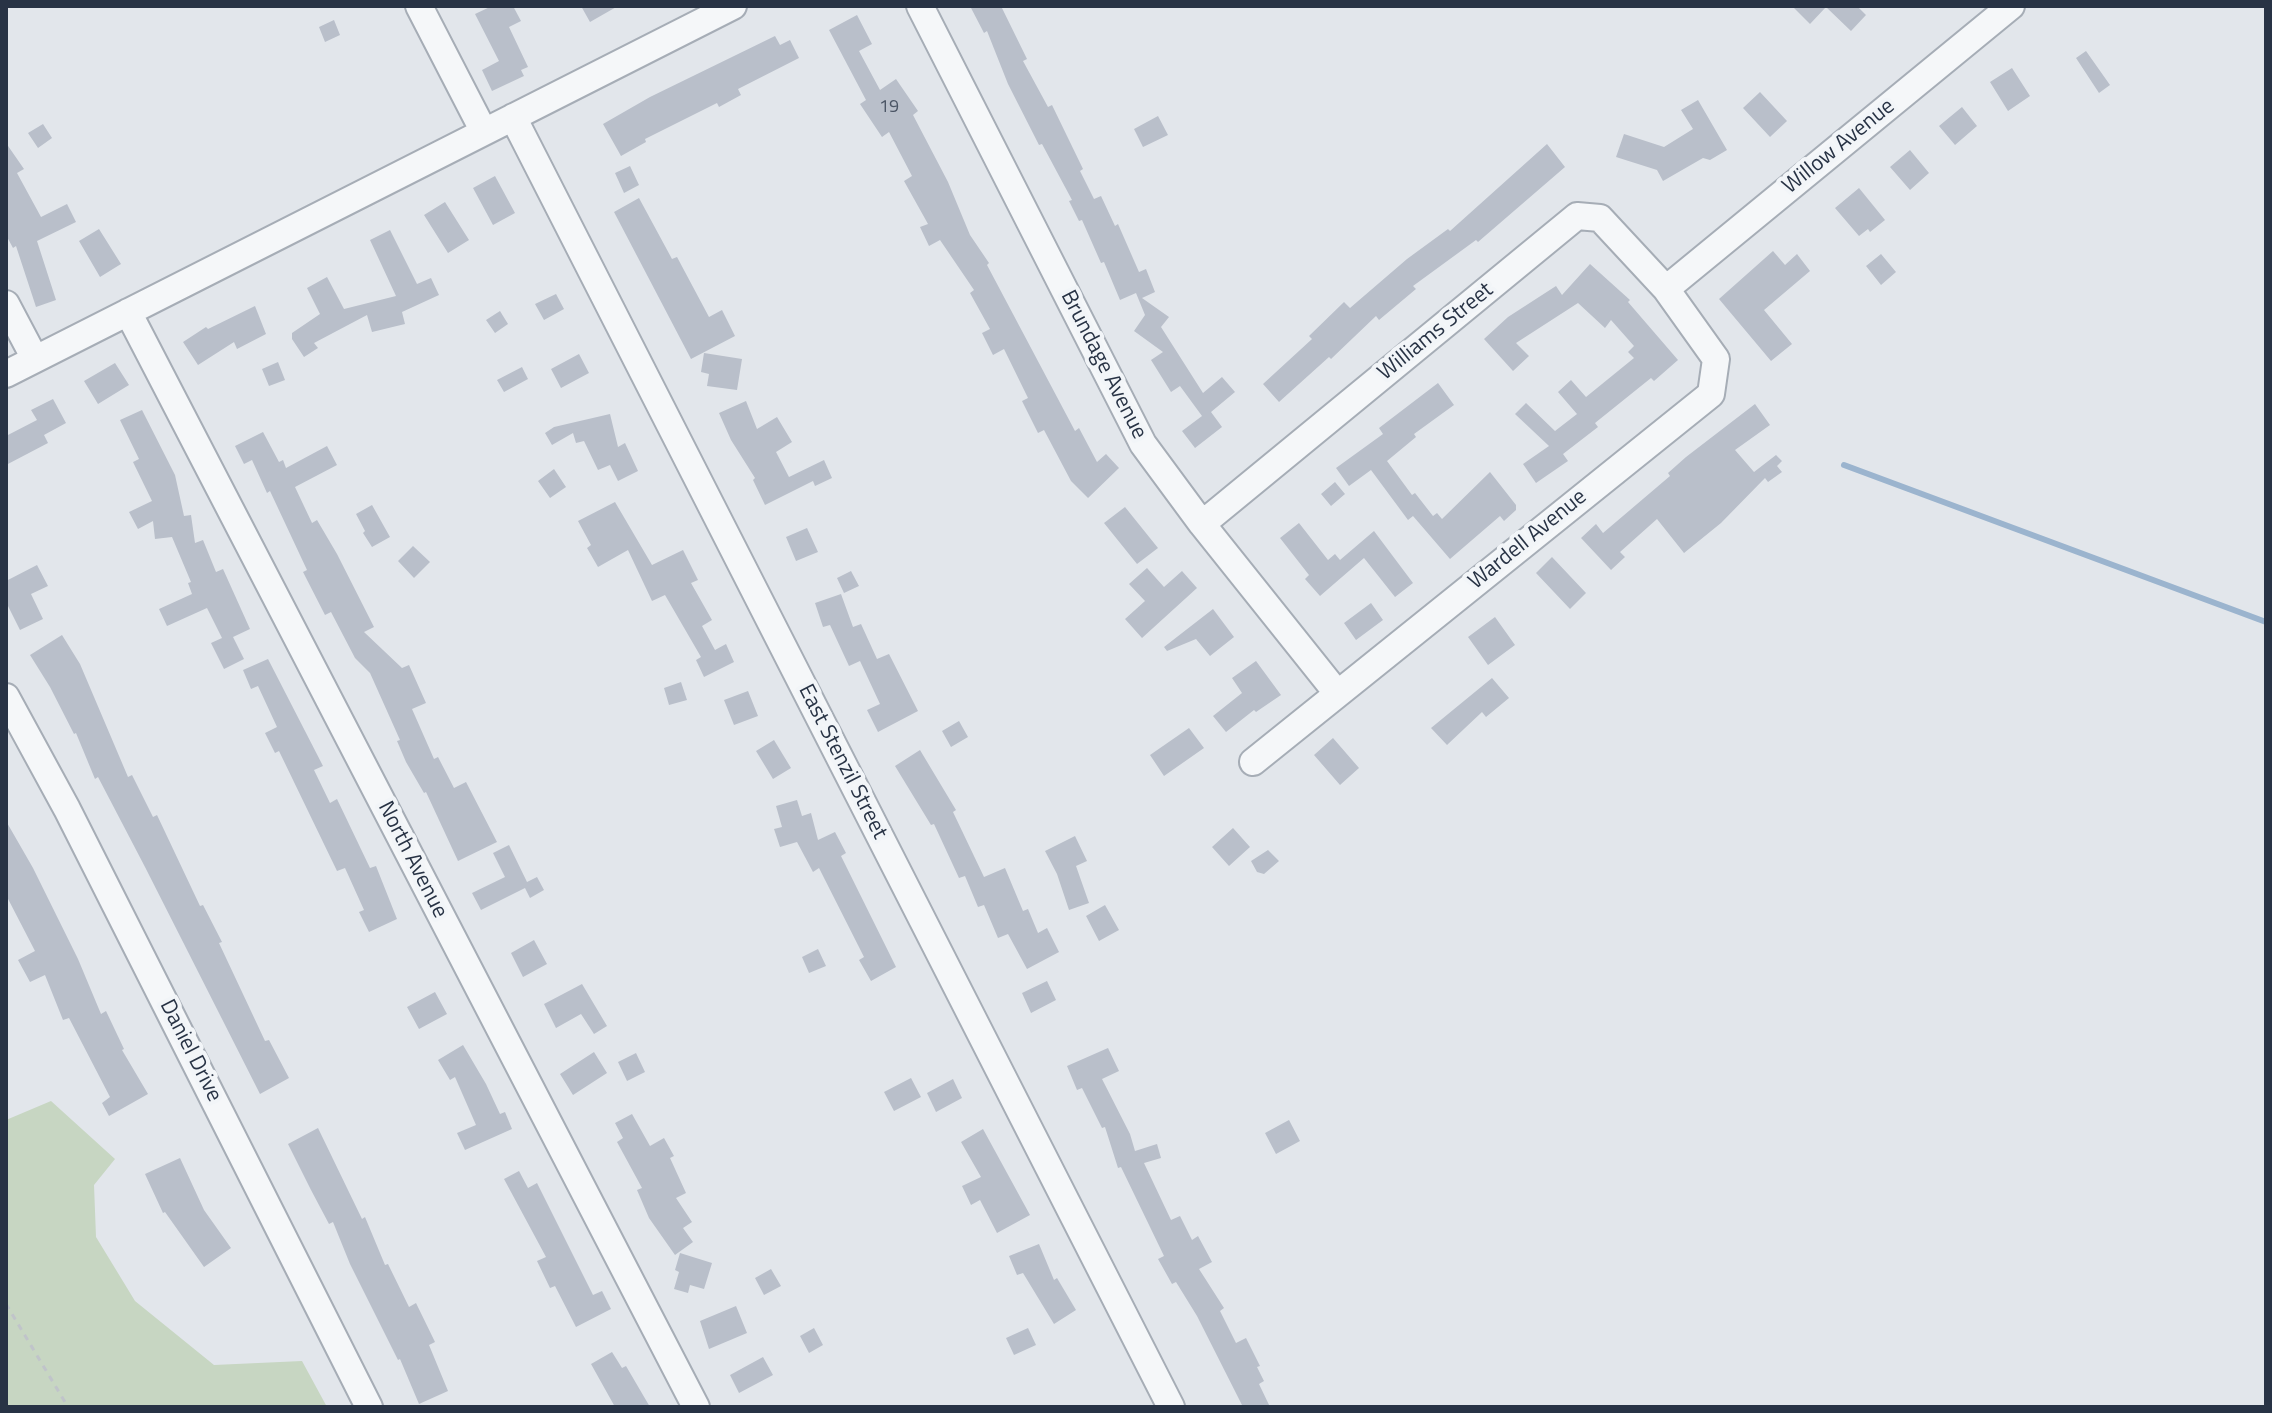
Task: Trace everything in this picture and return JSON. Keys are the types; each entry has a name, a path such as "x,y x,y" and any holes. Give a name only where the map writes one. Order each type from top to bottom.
{"street":[{"path":"419,6 484,132"},
{"name":"Brundage Avenue","path":"920,6 1143,444 1202,524 1337,693"},
{"name":"Willow Avenue","path":"1666,289 2011,6"},
{"path":"6,374 484,132 719,9"},
{"name":"East Stenzil Street","path":"513,117 1171,1407"},
{"name":"Williams Street","path":"1202,524 1577,216 1600,218 1666,289"},
{"name":"Wardell Avenue","path":"1253,762 1711,394 1716,359 1666,289"},
{"path":"6,304 35,359"},
{"name":"North Avenue","path":"128,312 696,1407"},
{"name":"Daniel Drive","path":"6,697 67,809 369,1407"}],"path":[{"path":"6,1304 68,1407"}],"green space":[{"path":"51,1101 115,1159 94,1185 96,1237 135,1301 214,1365 302,1361 327,1407 6,1407 6,1120"}],"building":[{"path":"492,6 513,6 521,21 509,27 528,67 521,70 524,76 492,91 482,70 499,61 475,14"},
{"path":"581,6 618,6 590,22"},
{"path":"970,6 1001,6 1027,59 1023,61 1048,107 1052,105 1094,199 1101,196 1115,226 1118,224 1139,272 1146,269 1155,292 1142,298 1169,317 1161,327 1203,393 1222,377 1235,392 1211,412 1222,427 1195,448 1182,431 1202,416 1180,386 1171,392 1151,360 1163,352 1134,331 1145,315 1136,293 1120,300 1104,262 1101,263 1082,220 1079,221 1069,201 1072,200 1008,84 987,31 984,33"},
{"path":"1792,6 1857,6 1866,15 1851,31 1826,7 1810,24"},
{"path":"857,15 872,44 859,51 880,90 896,79 918,111 913,115 948,182 970,235 989,263 987,265 1075,431 1079,428 1097,462 1106,454 1119,468 1088,498 1071,481 1044,430 1038,433 1022,401 1028,398 1004,349 993,355 982,333 990,329 970,293 974,290 940,240 929,246 920,227 928,224 904,181 912,176 889,132 882,137 860,104 866,100 829,30"},
{"path":"334,20 340,35 325,42 319,27"},
{"path":"775,36 780,45 790,40 799,58 738,89 741,95 719,107 717,103 645,139 646,142 621,156 603,124 650,97"},
{"path":"2086,51 2110,85 2099,93 2076,58"},
{"path":"2012,68 2030,96 2008,111 1990,82"},
{"path":"1760,92 1787,121 1770,137 1743,108"},
{"path":"1698,100 1727,150 1710,160 1703,158 1663,181 1657,170 1616,157 1624,134 1664,147 1693,129 1681,110"},
{"path":"1962,107 1977,126 1955,145 1939,126"},
{"path":"1158,116 1168,135 1143,147 1134,129"},
{"path":"43,124 52,138 38,148 28,133"},
{"path":"6,143 24,169 17,173 41,217 67,204 76,222 37,241 56,300 36,307 16,246 13,248 6,235"},
{"path":"1547,144 1565,167 1478,242 1476,240 1413,286 1416,289 1379,320 1376,316 1279,402 1263,384 1312,339 1309,336 1344,302 1350,308 1407,259 1448,229 1450,231"},
{"path":"1910,150 1929,173 1910,190 1890,167"},
{"path":"630,166 639,185 624,193 615,173"},
{"path":"495,176 515,213 493,225 473,188"},
{"path":"1859,188 1885,220 1859,236 1835,208"},
{"path":"639,198 672,259 677,257 709,317 722,310 735,336 691,359 614,212"},
{"path":"445,202 469,240 448,253 424,215"},
{"path":"99,229 121,264 100,277 79,241"},
{"path":"390,230 417,284 431,278 439,295 402,312 405,324 372,332 367,315 314,343 318,348 304,357 292,339 292,333 320,314 307,288 327,277 344,309 396,296 370,240"},
{"path":"1773,251 1785,265 1797,254 1810,271 1764,310 1792,344 1771,361 1719,299"},
{"path":"1881,254 1896,272 1881,285 1866,266"},
{"path":"1590,264 1630,300 1628,302 1678,360 1595,423 1598,427 1563,454 1568,461 1536,483 1523,464 1549,446 1515,414 1526,403 1555,431 1577,414 1558,392 1571,380 1586,397 1634,358 1628,352 1634,346 1611,320 1605,328 1578,303 1516,343 1529,356 1513,371 1484,339 1508,317 1556,286 1562,295"},
{"path":"556,294 564,309 544,320 535,304"},
{"path":"255,306 266,334 237,349 234,342 198,365 183,342 206,327 208,329"},
{"path":"500,311 508,324 495,333 486,320"},
{"path":"704,353 742,359 737,390 707,386 709,374 701,372"},
{"path":"579,354 589,373 561,388 551,369"},
{"path":"278,362 285,380 269,386 262,369"},
{"path":"115,363 129,385 98,404 84,381"},
{"path":"522,367 528,379 504,392 497,380"},
{"path":"1438,383 1454,405 1414,434 1416,437 1387,461 1412,495 1415,493 1433,516 1437,513 1442,519 1490,472 1516,505 1516,510 1504,521 1500,516 1450,559 1413,516 1408,520 1371,470 1349,486 1336,468 1383,434 1379,428"},
{"path":"53,399 66,423 44,435 48,443 6,465 6,436 37,420 31,410"},
{"path":"746,401 757,429 777,417 792,442 776,452 789,477 824,460 832,478 815,486 813,481 765,505 753,480 755,478 731,440 719,413"},
{"path":"1755,404 1770,425 1735,450 1754,472 1776,455 1782,461 1777,466 1782,472 1768,482 1765,478 1721,523 1684,553 1657,519 1620,552 1625,557 1611,570 1581,538 1596,524 1603,533 1670,476 1668,473 1686,457"},
{"path":"142,410 175,475 184,516 191,515 195,543 203,540 216,572 223,569 250,629 233,637 244,659 224,669 211,643 222,638 207,608 167,626 159,609 192,594 188,583 191,582 172,537 155,539 153,521 138,529 129,512 152,501 133,462 139,459 120,420"},
{"path":"610,414 618,447 625,443 638,471 618,481 610,465 598,470 584,441 576,443 573,433 552,445 545,433 554,427"},
{"path":"263,432 279,462 283,460 286,468 327,446 337,465 295,487 312,523 317,520 337,554 374,627 364,632 402,668 409,665 426,703 412,709 434,759 438,757 454,788 466,782 497,842 458,861 426,792 406,762 397,741 400,740 370,673 355,658 331,612 325,615 303,572 307,570 270,491 267,493 252,460 244,464 235,446"},
{"path":"554,469 566,487 550,498 538,481"},
{"path":"1335,482 1345,494 1331,506 1321,494"},
{"path":"615,502 652,565 683,550 698,580 691,583 712,620 702,626 715,650 726,644 734,662 704,677 696,660 701,657 665,595 652,601 628,550 598,567 587,548 591,545 578,521"},
{"path":"372,505 390,537 372,547 356,514"},
{"path":"1125,507 1158,548 1137,564 1104,523"},
{"path":"1299,523 1328,560 1335,554 1340,560 1374,531 1413,583 1395,597 1364,558 1320,596 1305,579 1309,575 1280,538"},
{"path":"807,528 818,552 796,561 786,537"},
{"path":"413,546 430,562 414,578 398,561"},
{"path":"1552,557 1586,593 1570,609 1536,573"},
{"path":"37,565 48,586 31,594 43,619 20,630 6,602 6,581"},
{"path":"1147,568 1164,587 1182,571 1197,588 1142,638 1125,619 1145,601 1129,584"},
{"path":"851,571 859,586 844,593 837,578"},
{"path":"841,594 853,627 861,624 877,659 889,654 918,711 878,732 867,710 880,704 860,661 849,666 830,625 823,627 815,603"},
{"path":"1371,603 1383,620 1356,640 1344,623"},
{"path":"1213,609 1234,637 1210,656 1196,639 1167,651 1164,647"},
{"path":"1495,617 1515,645 1488,665 1468,637"},
{"path":"62,635 80,664 128,777 132,775 153,817 157,815 200,906 203,905 222,942 219,943 265,1041 269,1040 289,1078 260,1094 98,777 95,779 76,733 30,655"},
{"path":"268,659 323,766 314,770 330,803 337,799 370,868 376,866 397,919 369,932 359,912 364,910 345,868 337,871 279,751 275,753 265,733 277,727 258,686 251,689 243,670"},
{"path":"1256,661 1281,695 1256,712 1254,710 1226,732 1213,716 1242,693 1232,678"},
{"path":"1492,678 1509,698 1486,717 1482,712 1447,745 1431,728"},
{"path":"681,682 687,700 669,705 664,688"},
{"path":"748,691 758,716 734,725 724,700"},
{"path":"959,721 968,737 951,747 942,731"},
{"path":"1189,728 1204,748 1164,776 1150,755"},
{"path":"1333,738 1359,768 1340,785 1314,755"},
{"path":"774,740 791,768 773,779 756,751"},
{"path":"920,750 956,810 953,812 984,877 1005,868 1023,911 1028,909 1038,933 1047,928 1059,952 1027,969 1008,934 998,938 984,905 978,907 965,876 959,878 934,824 931,825 895,766"},
{"path":"797,800 802,816 811,813 818,840 835,832 846,853 841,856 896,967 871,981 859,960 864,957 819,868 813,872 797,842 780,847 774,829 782,827 776,806"},
{"path":"6,821 78,959 101,1014 106,1011 122,1050 148,1094 109,1116 102,1103 110,1097 69,1018 63,1020 45,975 30,982 18,960 35,951 6,895"},
{"path":"1233,828 1250,847 1229,866 1212,847"},
{"path":"1075,836 1087,861 1076,866 1089,903 1069,910 1057,874 1045,851"},
{"path":"509,845 527,882 537,877 544,890 530,898 525,888 481,910 472,893 505,877 493,853"},
{"path":"1268,850 1279,861 1264,874 1257,872 1251,861"},
{"path":"1105,905 1119,930 1099,941 1086,916"},
{"path":"534,940 547,964 523,977 511,953"},
{"path":"818,949 826,966 809,973 802,957"},
{"path":"1047,981 1056,1000 1031,1013 1022,993"},
{"path":"582,984 607,1026 594,1034 581,1014 556,1028 544,1004"},
{"path":"435,992 447,1014 419,1029 407,1007"},
{"path":"463,1045 500,1114 505,1112 512,1129 465,1150 457,1133 476,1125 455,1077 450,1080 438,1060"},
{"path":"1108,1048 1119,1071 1102,1079 1130,1134 1135,1151 1157,1144 1161,1158 1144,1163 1171,1220 1180,1216 1192,1240 1198,1236 1212,1262 1199,1269 1224,1308 1220,1311 1236,1343 1246,1338 1260,1366 1257,1367 1264,1381 1259,1384 1270,1407 1243,1407 1197,1316 1176,1282 1172,1284 1158,1259 1164,1256 1121,1167 1118,1168 1105,1127 1102,1128 1082,1088 1077,1090 1067,1066"},
{"path":"594,1052 607,1073 573,1095 560,1074"},
{"path":"636,1053 645,1072 627,1081 618,1062"},
{"path":"911,1078 921,1097 894,1111 884,1092"},
{"path":"953,1079 962,1098 936,1112 927,1093"},
{"path":"632,1114 650,1146 664,1138 674,1156 670,1158 686,1193 676,1198 692,1222 683,1228 693,1242 675,1255 649,1218 637,1190 642,1188 617,1142 623,1138 615,1123"},
{"path":"1289,1120 1300,1141 1276,1154 1265,1133"},
{"path":"318,1128 362,1219 365,1217 385,1265 388,1264 409,1307 416,1303 435,1342 429,1345 448,1391 419,1404 400,1359 350,1264 333,1222 329,1224 288,1144"},
{"path":"983,1129 1030,1215 997,1233 980,1200 971,1205 962,1186 981,1177 961,1142"},
{"path":"180,1158 204,1210 231,1248 204,1267 163,1213 145,1174"},
{"path":"519,1171 528,1188 537,1183 593,1295 602,1291 611,1309 576,1327 555,1286 550,1288 537,1261 546,1257 504,1179"},
{"path":"1039,1244 1054,1280 1057,1278 1076,1310 1054,1324 1023,1273 1017,1275 1009,1256"},
{"path":"680,1253 712,1263 704,1289 690,1285 688,1293 674,1289"},
{"path":"771,1269 781,1286 764,1295 755,1278"},
{"path":"736,1306 747,1333 709,1349 700,1321"},
{"path":"814,1328 823,1345 809,1353 800,1336"},
{"path":"1028,1328 1036,1345 1014,1355 1006,1338"},
{"path":"612,1352 622,1368 626,1366 650,1407 615,1407 591,1364"},
{"path":"763,1357 773,1375 739,1393 730,1375"}],"waterway":[{"path":"1844,465 2266,622"}]}
